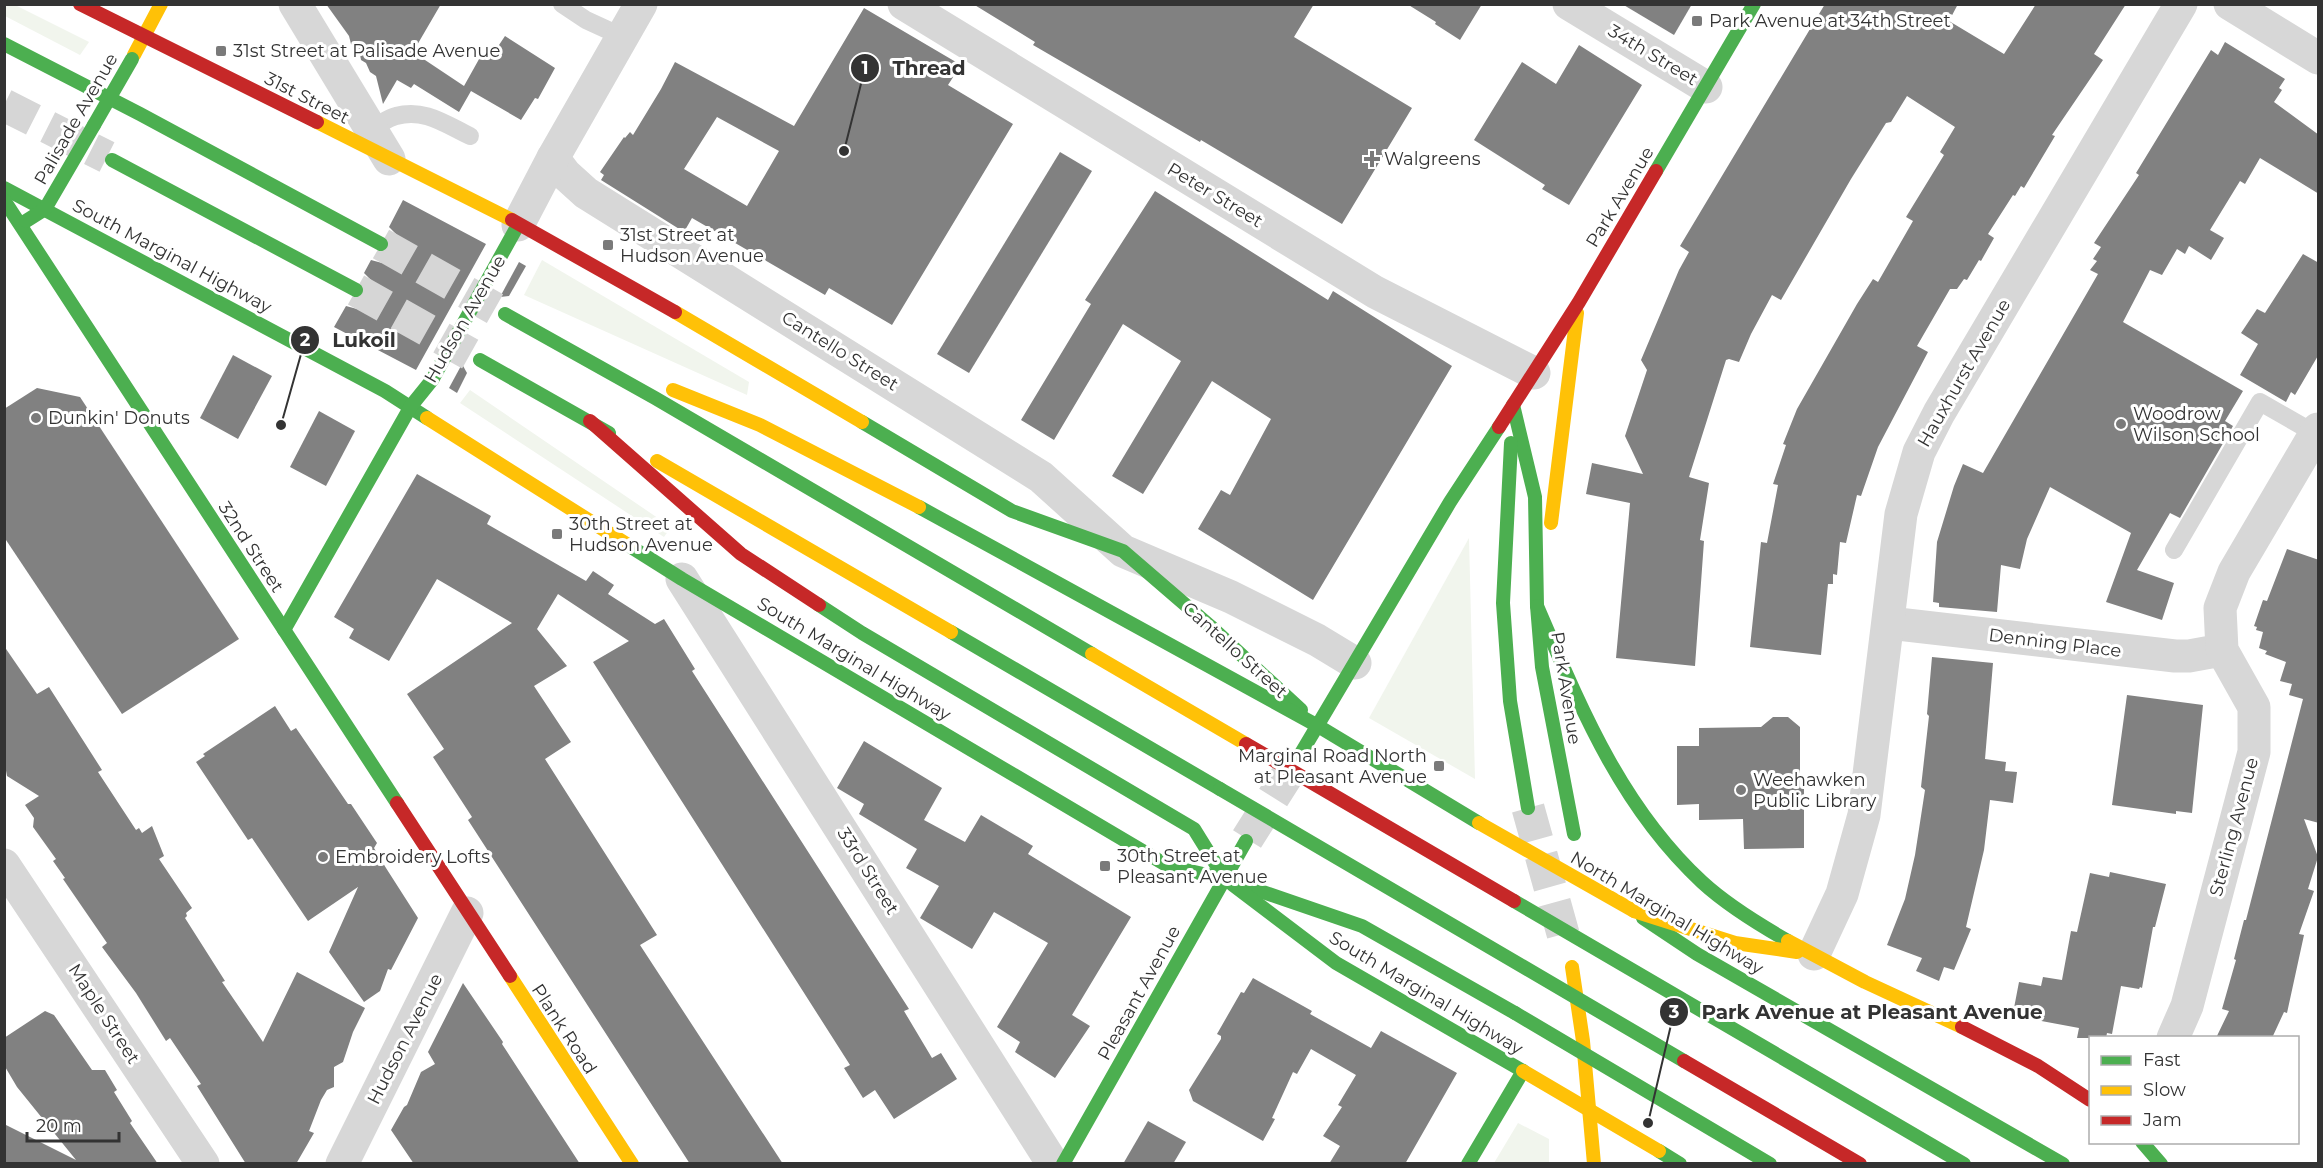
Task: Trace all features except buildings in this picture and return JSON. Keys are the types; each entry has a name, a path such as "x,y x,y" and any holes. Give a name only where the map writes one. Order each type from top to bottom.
{"main road":[{"name":"31st Street","path":"80,4 487,206 518,225"},
{"name":"Palisade Avenue","path":"4,235 45,209 162,4"},
{"name":"Park Avenue","path":"1318,726 1450,502 1579,302 1754,4"},
{"path":"4,44 140,114 381,244"},
{"path":"112,160 356,290"},
{"name":"South Marginal Highway","path":"4,188 411,406 682,579 1168,866 1224,879 1336,963 1680,1164"},
{"name":"32nd Street","path":"4,200 467,914"},
{"name":"Hudson Avenue","path":"284,630 411,406 432,381 518,225"},
{"name":"Cantello Street","path":"518,225 682,316 1012,511 1123,551 1210,626 1318,726"},
{"path":"1579,302 1548,549 1537,606 1600,748 1632,801 1682,864 1711,890 1777,935 2033,1062 2089,1099"},
{"path":"505,314 1964,1164"},
{"path":"562,346 760,424 968,533 1318,726 1300,755"},
{"path":"480,360 1220,789 1860,1164"},
{"name":"Park Avenue","path":"1513,405 1535,497 1537,606 1542,668 1574,834"},
{"name":"Park Avenue","path":"1513,405 1503,603 1510,701 1528,808"},
{"path":"590,422 741,554 862,633 1194,830 1224,879 1362,926 1515,1013 1770,1164"},
{"name":"North Marginal Highway","path":"1318,726 1479,823 1634,911 1697,954 2063,1164"},
{"name":"Pleasant Avenue","path":"1063,1164 1246,841"},
{"path":"1634,911 1735,943 1814,954"},
{"name":"Plank Road","path":"467,914 632,1164"},
{"path":"1572,967 1587,1082 1594,1164"},
{"path":"1468,1164 1523,1071"},
{"path":"2145,1145 2161,1164"}],"street":[{"path":"295,4 389,159"},
{"name":"Hudson Avenue","path":"518,225 553,158 641,4"},
{"name":"Peter Street","path":"904,4 1375,292 1533,373"},
{"name":"34th Street","path":"1569,4 1706,87"},
{"name":"Hauxhurst Avenue","path":"1814,954 1842,894 1864,815 1901,514 1919,452 1939,413 2181,4"},
{"path":"2230,4 2319,58"},
{"name":"Cantello Street","path":"553,158 565,174 586,193 1041,477 1123,551 1232,597 1317,640 1355,663"},
{"name":"Sterling Avenue","path":"2174,1036 2187,1006 2254,752 2254,707 2222,650 2220,608 2234,572 2317,431"},
{"name":"33rd Street","path":"682,579 1053,1164"},
{"name":"Denning Place","path":"1889,623 2175,656 2222,650"},
{"name":"Maple Street","path":"4,865 202,1164"},
{"name":"Hudson Avenue","path":"342,1164 467,914"}],"lane":[{"path":"562,4 586,20 623,37"},
{"path":"371,128 386,123 394,116 422,113 470,136"},
{"path":"2174,550 2260,402 2317,431"}],"shaded area":[{"path":"4,5 15,5 89,42 80,55 5,16"},
{"path":"542,260 749,382 747,395 524,295"},
{"path":"470,390 671,527 664,537 460,403"},
{"path":"1469,538 1475,779 1369,718"},
{"path":"1518,1123 1549,1139 1549,1163 1494,1163"}],"tunnel":[{"path":"4,105 107,157"},
{"path":"381,244 501,312"},
{"path":"356,290 477,358"},
{"path":"1247,839 1300,755"},
{"path":"1528,808 1567,948"}],"traffic: fast":[{"path":"1656,171 1754,4"},
{"path":"4,44 140,114 381,244"},
{"path":"94,125 132,59"},
{"path":"26,221 45,209 94,125"},
{"path":"112,160 356,290"},
{"path":"4,188 385,391 427,418"},
{"path":"4,200 397,803"},
{"path":"284,630 411,406 432,380 518,225"},
{"path":"505,314 655,398 1092,654"},
{"path":"480,360 609,433"},
{"path":"1513,405 1535,497 1537,606 1542,667 1574,834"},
{"path":"862,422 1012,511 1123,551 1210,626 1301,710"},
{"path":"1300,755 1450,502 1499,427"},
{"path":"1511,443 1503,603 1510,701 1528,808"},
{"path":"919,507 1318,726"},
{"path":"628,545 1168,866 1225,879"},
{"path":"819,605 862,633 1194,829 1225,879 1362,926 1515,1013"},
{"path":"1537,606 1586,717 1625,788 1648,821 1673,852 1702,882 1743,914 1788,941"},
{"path":"951,632 1220,789"},
{"path":"1318,726 1479,823"},
{"path":"1220,789 1684,1061"},
{"path":"1063,1164 1246,841"},
{"path":"1233,885 1336,963 1523,1071"},
{"path":"1514,901 1964,1164"},
{"path":"1643,918 1697,954 2063,1164"},
{"path":"1515,1013 1770,1164"},
{"path":"1468,1164 1523,1071"},
{"path":"2144,1144 2161,1164"},
{"path":"1659,1151 1680,1164"}],"traffic: slow":[{"path":"134,55 161,4"},
{"path":"317,122 512,220"},
{"path":"675,312 862,422"},
{"path":"1551,523 1577,313"},
{"path":"673,390 760,425 919,507"},
{"path":"427,418 628,545"},
{"path":"657,461 951,632"},
{"path":"1092,654 1246,744"},
{"path":"1479,823 1634,911"},
{"path":"1634,911 1735,943 1797,952"},
{"path":"1788,941 1865,982 1962,1027"},
{"path":"1572,967 1583,1041 1594,1164"},
{"path":"510,976 632,1164"},
{"path":"1523,1071 1659,1151"}],"traffic: jam":[{"path":"80,4 317,122"},
{"path":"1499,427 1579,302 1656,171"},
{"path":"512,220 675,312"},
{"path":"590,421 741,554 819,605"},
{"path":"1246,744 1514,901"},
{"path":"397,803 510,976"},
{"path":"1962,1027 2038,1066 2089,1099"},
{"path":"1684,1061 1860,1164"}],"place":[{"name":"Park Avenue at 34th Street","path":"1697,21"},
{"name":"31st Street at Palisade Avenue","path":"221,51"},
{"name":"Thread","path":"844,151"},
{"name":"Walgreens","path":"1372,159"},
{"name":"31st Street at Hudson Avenue","path":"608,245"},
{"name":"Dunkin' Donuts","path":"36,418"},
{"name":"Woodrow Wilson School","path":"2121,424"},
{"name":"Lukoil","path":"281,425"},
{"name":"30th Street at Hudson Avenue","path":"557,534"},
{"name":"Marginal Road North at Pleasant Avenue","path":"1439,766"},
{"name":"Weehawken Public Library","path":"1741,790"},
{"name":"Embroidery Lofts","path":"323,857"},
{"name":"30th Street at Pleasant Avenue","path":"1105,866"},
{"name":"Park Avenue at Pleasant Avenue","path":"1648,1123"}]}
